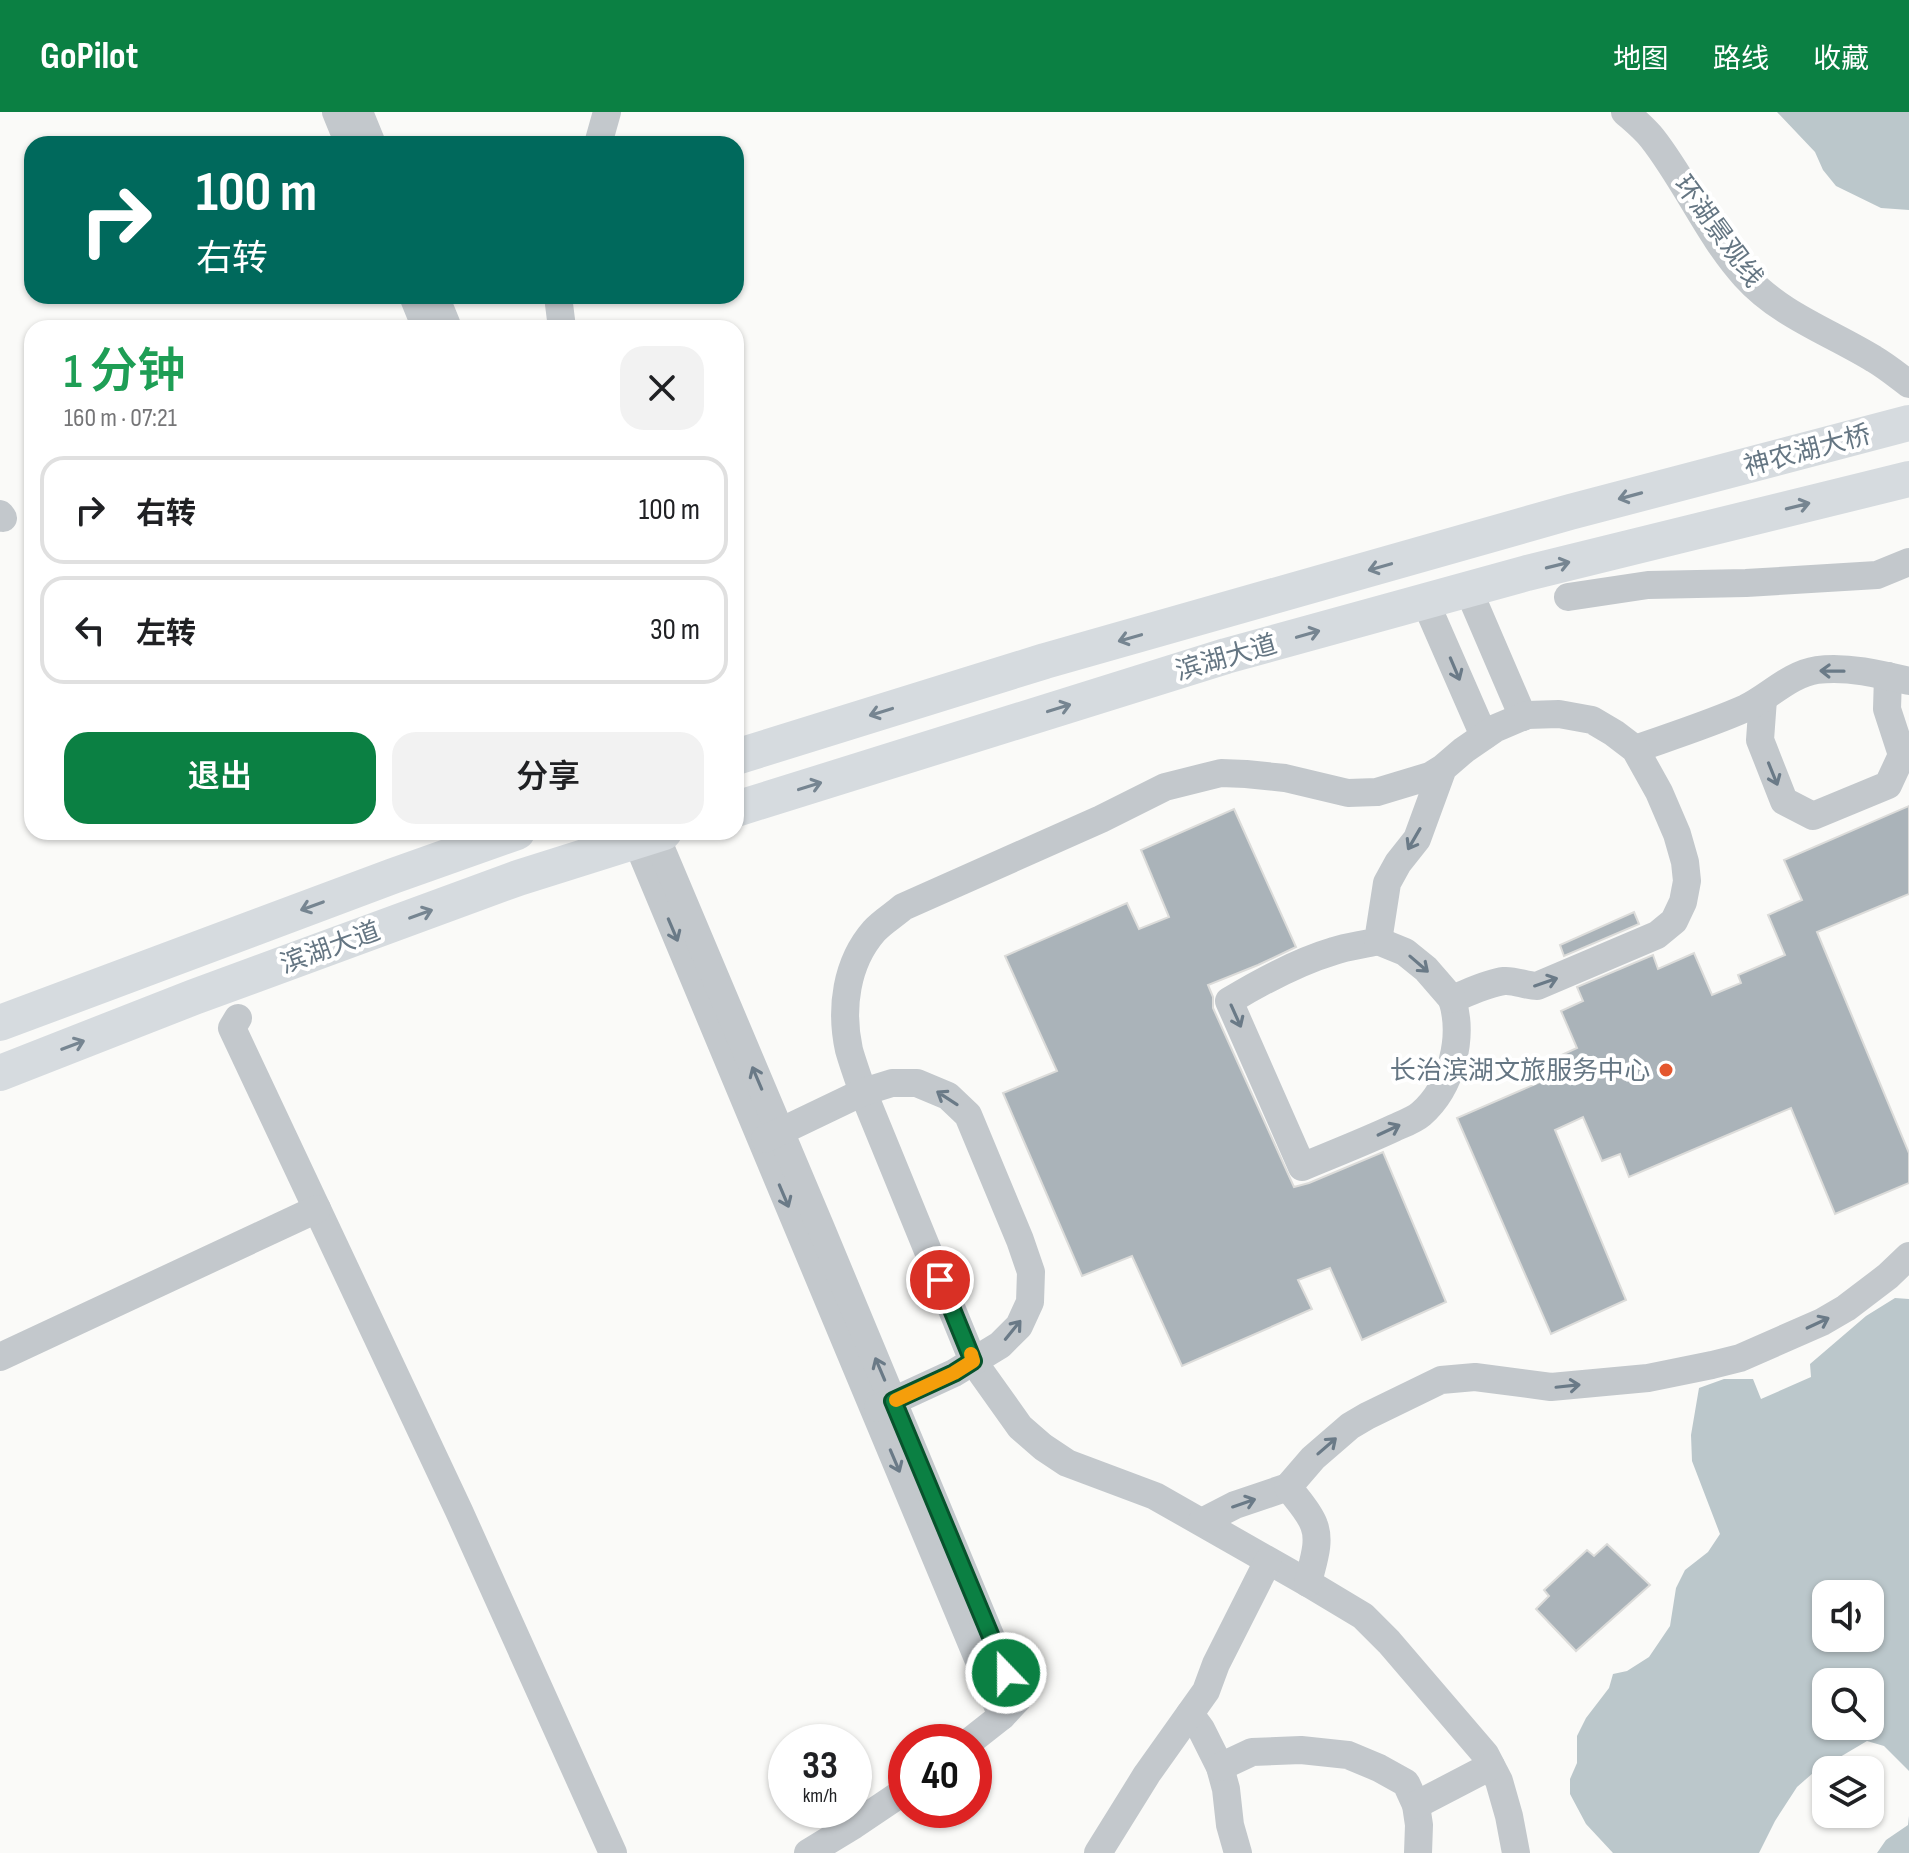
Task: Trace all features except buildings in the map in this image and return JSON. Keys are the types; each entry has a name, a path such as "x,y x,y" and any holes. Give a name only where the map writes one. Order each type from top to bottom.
{"main road":[{"name":"神农湖大桥","path":"1706,477 1909,423"},
{"name":"滨湖大道","path":"744,755 1045,661 1570,512 1706,477"},
{"name":"神农湖大桥","path":"1722,525 1909,479"},
{"name":"滨湖大道","path":"744,807 1226,656 1468,589 1722,525"},
{"name":"滨湖大道","path":"0,1023 494,840"},
{"name":"滨湖大道","path":"0,1073 194,997 630,840"}],"street":[{"path":"336,112 346,136"},
{"path":"359,112 369,136"},
{"path":"600,136 607,112"},
{"name":"环湖景观线","path":"1625,112 1650,135 1744,275 1771,301 1875,359 1909,384"},
{"path":"1568,597 1648,585 1877,575 1909,562"},
{"path":"1468,589 1523,717"},
{"path":"1425,601 1484,736"},
{"path":"1635,749 1712,722 1816,670 1898,678 1887,709 1902,755 1888,785 1813,816 1784,801 1760,740 1763,699"},
{"path":"1452,999 1501,981 1537,986 1657,935 1674,921 1683,902 1687,881 1677,834 1659,792 1635,749 1592,720 1559,714 1527,715 1496,728 1430,776 1377,792 1348,793 1285,778 1221,773 1165,787 1101,819 903,907 875,929 859,952 845,1002 849,1049 863,1092 973,1361 1020,1427 1067,1463 1155,1496 1363,1616 1485,1754 1499,1781 1516,1853"},
{"path":"1378,941 1387,883 1417,839 1443,768"},
{"path":"650,840 770,1136 1010,1708 991,1724"},
{"path":"1378,941 1405,952 1426,969 1452,999 1455,1009 1455,1051 1448,1076 1437,1097 1420,1115 1302,1167 1229,1001 1310,960 1335,950 1378,941"},
{"path":"238,1018 232,1028 459,1511 613,1853"},
{"path":"770,1136 863,1092 892,1083 917,1083 948,1096 968,1115 1031,1272 1030,1302 1019,1326 1000,1345 954,1373 884,1405"},
{"path":"0,1357 317,1209"},
{"path":"1202,1522 1235,1505 1288,1487 1313,1458 1350,1426 1441,1380 1475,1377 1551,1387 1648,1378 1726,1362 1822,1322 1846,1308 1909,1256"},
{"path":"1288,1487 1313,1522 1316,1532 1308,1583"},
{"path":"1098,1853 1147,1774 1206,1691 1216,1664 1268,1561"},
{"path":"1190,1714 1220,1767 1238,1853"},
{"path":"1220,1767 1252,1752 1301,1750 1348,1755 1379,1768 1406,1783 1416,1805 1418,1853"},
{"path":"1416,1805 1491,1766"},
{"path":"814,1852 888,1802"}],"shaded area":[{"path":"1777,112 1909,112 1909,210 1881,208 1836,186 1823,170 1815,152"},
{"path":"1895,1298 1909,1299 1909,1771 1884,1746 1867,1741 1842,1756 1812,1756 1812,1774 1797,1787 1759,1853 1613,1853 1586,1824 1570,1794 1570,1779 1577,1763 1577,1736 1586,1718 1609,1688 1613,1674 1627,1671 1649,1657 1670,1626 1676,1588 1685,1570 1708,1552 1720,1534 1692,1461 1691,1435 1699,1388 1724,1379 1753,1379 1761,1399 1811,1377 1810,1364 1866,1316"},
{"path":"1909,1816 1909,1853 1877,1853 1886,1840 1908,1825"}],"slow traffic":[{"path":"896,1400 954,1373 973,1361 971,1354"}],"place":[{"name":"长治滨湖文旅服务中心","path":"1666,1070"}],"route":[{"path":"940,1280 973,1361 893,1401 1006,1673"}]}
